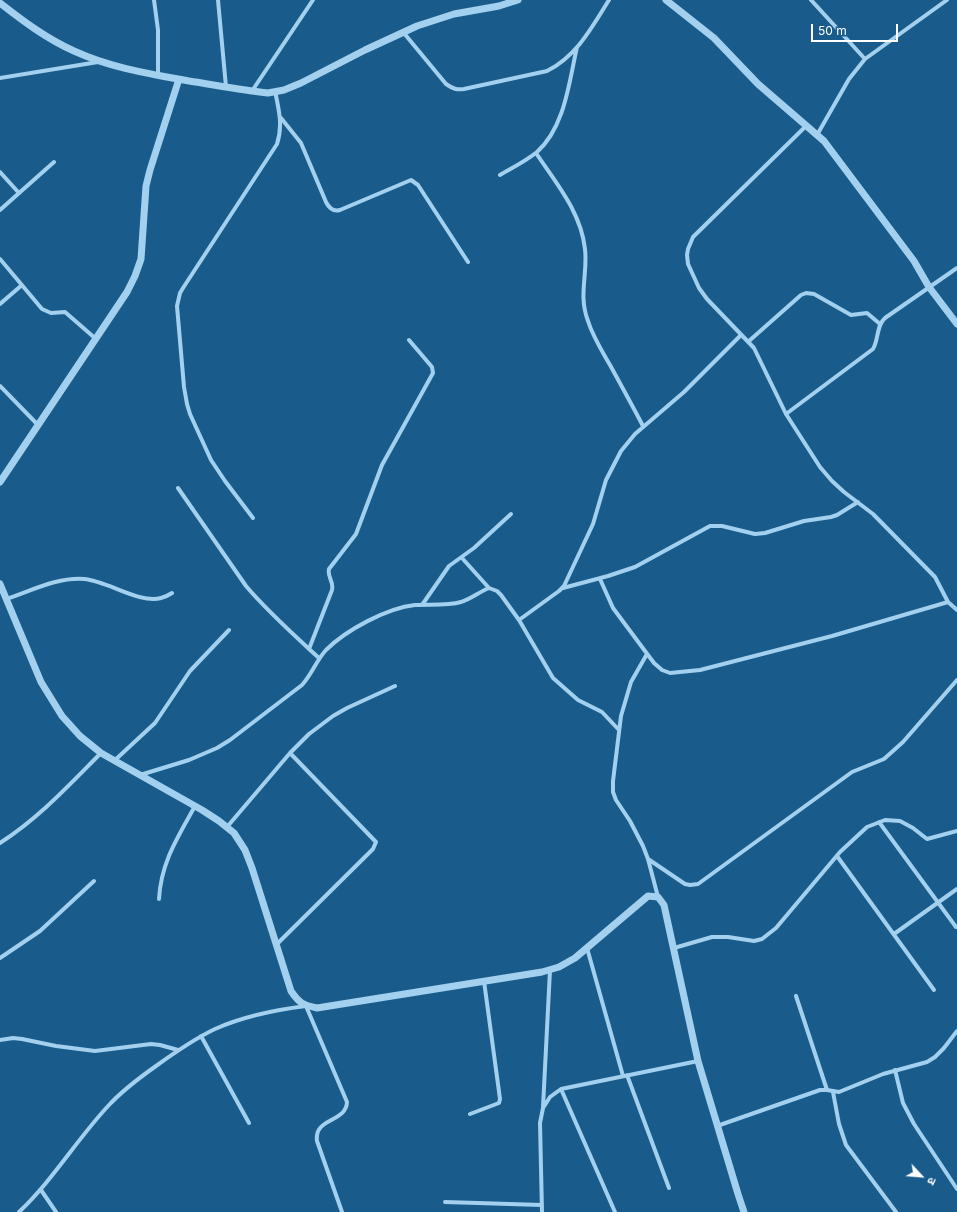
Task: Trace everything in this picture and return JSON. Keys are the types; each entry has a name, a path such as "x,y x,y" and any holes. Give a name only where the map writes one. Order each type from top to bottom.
{"street":[{"path":"154,0 158,30 158,76"},
{"path":"218,0 226,87"},
{"path":"252,91 313,0"},
{"path":"0,3 50,39 99,62 158,76 268,93 284,90 301,83 365,50 403,32 436,19 454,14 499,6 518,0"},
{"path":"403,32 446,84 458,90 547,71 560,63 585,38 609,0"},
{"path":"666,0 714,38 758,84 824,141 914,261 929,287 957,324"},
{"path":"811,0 865,59"},
{"path":"817,135 849,79 865,59 947,0"},
{"path":"500,175 536,153 551,136 561,113 577,47"},
{"path":"0,78 99,62"},
{"path":"0,482 127,292 135,276 140,259 148,175 180,79"},
{"path":"253,518 211,460 190,414 184,387 177,306 180,293 183,288 277,144 281,130 281,117 275,91"},
{"path":"281,117 301,143 326,202 331,209 336,211 340,210 411,180 418,185 468,262"},
{"path":"806,126 693,237 688,249 688,264 699,288 707,299 749,341 756,352 786,414 820,467 844,492 873,514 935,577 948,602 957,610"},
{"path":"536,153 566,196 579,223 586,251 583,298 587,321 643,426"},
{"path":"0,210 54,162"},
{"path":"0,172 19,193"},
{"path":"0,259 46,311 51,313 65,312 96,339"},
{"path":"786,414 873,349 877,341 880,324 885,318 957,268"},
{"path":"0,304 22,285"},
{"path":"749,341 801,295 806,293 814,294 852,315 867,313 880,324"},
{"path":"519,620 562,588 566,583 593,524 606,480 628,442 643,426 684,392 741,334"},
{"path":"309,649 332,590 333,584 329,575 329,569 356,534 382,465 433,374 432,367 409,340"},
{"path":"0,386 38,425"},
{"path":"178,488 246,586 283,625 319,658"},
{"path":"562,588 600,578 642,564 710,526 722,526 755,534 764,533 804,521 830,517 843,512 858,502"},
{"path":"422,605 449,566 462,558 483,541 511,514"},
{"path":"462,558 489,588 497,591 501,595 519,620 552,678 578,700 602,712 619,730"},
{"path":"600,578 613,608 647,654 662,670 670,673 700,670 832,636 948,602"},
{"path":"6,599 51,584 72,579 95,581 146,598 162,598 172,593"},
{"path":"0,584 41,682 62,716 80,736 101,753 219,820 234,833 245,850 291,991 297,1001 306,1006 347,1102 344,1112 321,1125 316,1135 316,1141 342,1212"},
{"path":"140,775 203,755 230,740 302,685 309,677 319,658 331,646 372,619 400,608 461,602 489,588"},
{"path":"114,760 155,723 190,671 229,630"},
{"path":"647,654 631,682 621,716 612,781 613,792 616,800 637,834 648,859 658,897 664,905 698,1061 744,1212"},
{"path":"648,859 685,884 690,886 698,884 852,772 884,759 903,742 957,680"},
{"path":"227,827 290,753 309,734 333,716 395,686"},
{"path":"0,843 18,831 46,808 101,753"},
{"path":"276,945 373,849 376,842 290,753"},
{"path":"159,899 161,880 166,860 195,806"},
{"path":"674,948 712,937 728,937 754,941 762,939 776,928 849,842 867,827 879,822 885,820 900,821 913,828 927,839 933,839 957,831"},
{"path":"879,822 956,927"},
{"path":"837,856 934,990"},
{"path":"0,958 40,931 94,881"},
{"path":"894,934 957,889"},
{"path":"19,1212 41,1190 92,1124 123,1090 178,1050 215,1029 253,1015 271,1011 306,1006 317,1008 550,970 559,967 587,948 648,896 658,897"},
{"path":"587,948 625,1076 669,1188"},
{"path":"542,1212 540,1123 543,1108 550,970"},
{"path":"470,1114 499,1102 500,1099 484,981"},
{"path":"796,996 827,1090"},
{"path":"717,1126 820,1090 833,1092 844,1091 883,1074 927,1062 935,1057 957,1031"},
{"path":"201,1036 249,1123"},
{"path":"0,1040 22,1038 56,1046 90,1051 151,1044 178,1050"},
{"path":"543,1108 550,1097 561,1089 698,1061"},
{"path":"895,1070 905,1107 957,1189"},
{"path":"561,1089 615,1212"},
{"path":"833,1092 839,1124 846,1145 896,1212"},
{"path":"41,1190 56,1212"},
{"path":"445,1202 542,1205"}]}
